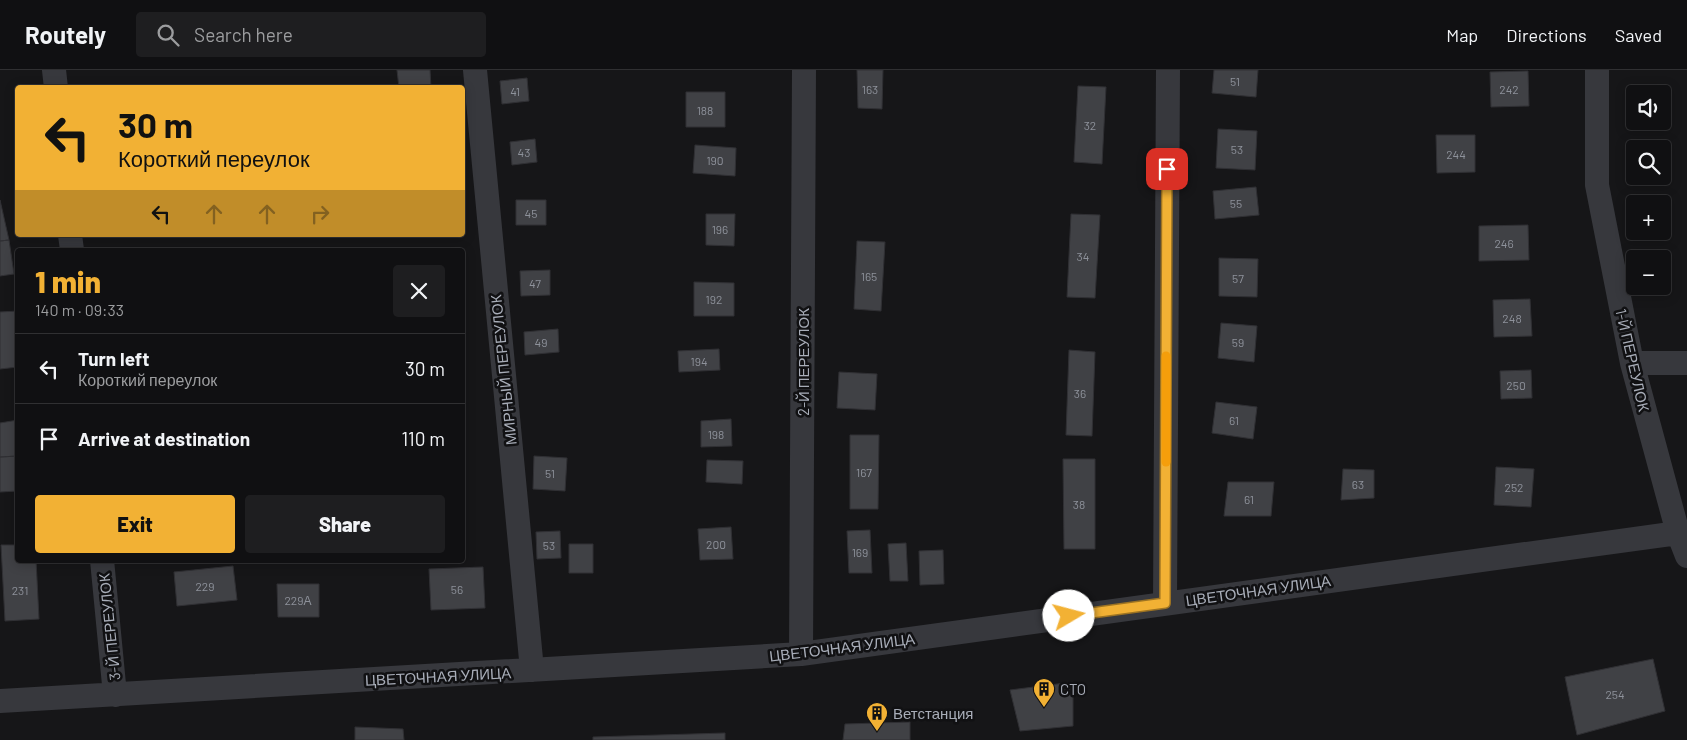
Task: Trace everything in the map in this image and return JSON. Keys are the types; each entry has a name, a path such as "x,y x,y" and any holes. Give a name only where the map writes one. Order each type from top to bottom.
{"street":[{"path":"54,70 56,85"},
{"name":"МИРНЫЙ ПЕРЕУЛОК","path":"474,70 532,670"},
{"name":"2-Й ПЕРЕУЛОК","path":"801,654 804,70"},
{"path":"1165,603 1168,70"},
{"name":"1-Й ПЕРЕУЛОК","path":"1597,70 1597,185 1632,363 1678,533 1687,556"},
{"path":"1632,363 1687,363"},
{"name":"ЦВЕТОЧНАЯ УЛИЦА","path":"0,701 801,654 1678,533"},
{"name":"3-Й ПЕРЕУЛОК","path":"102,563 115,695"}],"building":[{"path":"397,70 430,70 431,85 399,85"},
{"path":"857,70 883,70 882,109 858,108"},
{"path":"1214,70 1258,70 1256,97 1212,93"},
{"path":"1528,71 1529,106 1491,107 1490,72"},
{"path":"527,78 529,101 502,104 500,81"},
{"path":"1078,86 1106,87 1102,164 1074,162"},
{"path":"686,92 725,92 725,127 686,127"},
{"path":"1218,129 1257,131 1255,170 1216,168"},
{"path":"1436,135 1475,135 1475,172 1437,173"},
{"path":"535,139 537,162 512,165 510,142"},
{"path":"695,145 736,148 735,176 693,173"},
{"path":"1256,187 1259,215 1215,219 1213,191"},
{"path":"0,200 9,240 0,241"},
{"path":"516,200 546,200 546,225 516,225"},
{"path":"706,214 735,214 734,246 706,245"},
{"path":"1071,214 1100,215 1095,298 1067,297"},
{"path":"1528,225 1529,260 1479,261 1479,226"},
{"path":"9,240 14,274 0,276 0,241"},
{"path":"857,241 885,242 881,311 854,309"},
{"path":"1219,258 1258,259 1257,297 1219,296"},
{"path":"550,270 550,295 521,296 520,271"},
{"path":"694,282 734,283 734,316 694,316"},
{"path":"1530,299 1532,336 1494,337 1493,300"},
{"path":"15,311 15,367 0,369 0,312"},
{"path":"1221,323 1257,326 1254,362 1218,358"},
{"path":"558,329 559,352 525,355 524,332"},
{"path":"719,349 720,370 679,372 678,351"},
{"path":"1069,350 1095,352 1092,436 1066,435"},
{"path":"1531,370 1532,398 1501,399 1500,371"},
{"path":"839,372 877,374 875,410 837,408"},
{"path":"1216,402 1257,407 1253,439 1212,433"},
{"path":"731,419 732,446 701,447 701,421"},
{"path":"15,420 15,456 0,457 0,423"},
{"path":"850,435 879,435 878,509 850,509"},
{"path":"15,456 15,491 0,492 0,457"},
{"path":"534,456 567,458 565,491 533,489"},
{"path":"1063,459 1095,459 1095,549 1064,549"},
{"path":"707,460 743,461 742,484 706,482"},
{"path":"1496,467 1534,469 1531,507 1494,505"},
{"path":"1343,469 1374,470 1374,498 1341,500"},
{"path":"1228,482 1274,482 1271,516 1224,516"},
{"path":"731,527 733,559 700,560 698,529"},
{"path":"870,530 872,573 849,573 847,531"},
{"path":"560,531 561,558 537,559 536,532"},
{"path":"906,543 908,581 890,581 888,544"},
{"path":"569,544 593,544 593,573 569,573"},
{"path":"1,545 15,545 15,563 36,563 39,619 5,621"},
{"path":"943,550 944,584 920,585 919,551"},
{"path":"233,566 237,600 177,606 174,572"},
{"path":"483,567 485,608 431,610 429,569"},
{"path":"277,584 319,584 319,617 278,617"},
{"path":"1653,659 1665,711 1577,735 1565,677"},
{"name":"CTO","path":"1073,682 1073,726 1020,731 1010,690"},
{"name":"Ветстанция","path":"910,722 910,740 843,740 845,724"},
{"path":"355,727 403,729 404,740 355,740"},
{"path":"725,733 725,740 593,740 593,737"}],"slow traffic":[{"path":"1166,356 1166,462"}],"place":[{"name":"CTO","path":"1044,708"},
{"name":"Ветстанция","path":"877,732"}],"route":[{"path":"1069,616 1165,603 1167,169"}]}
